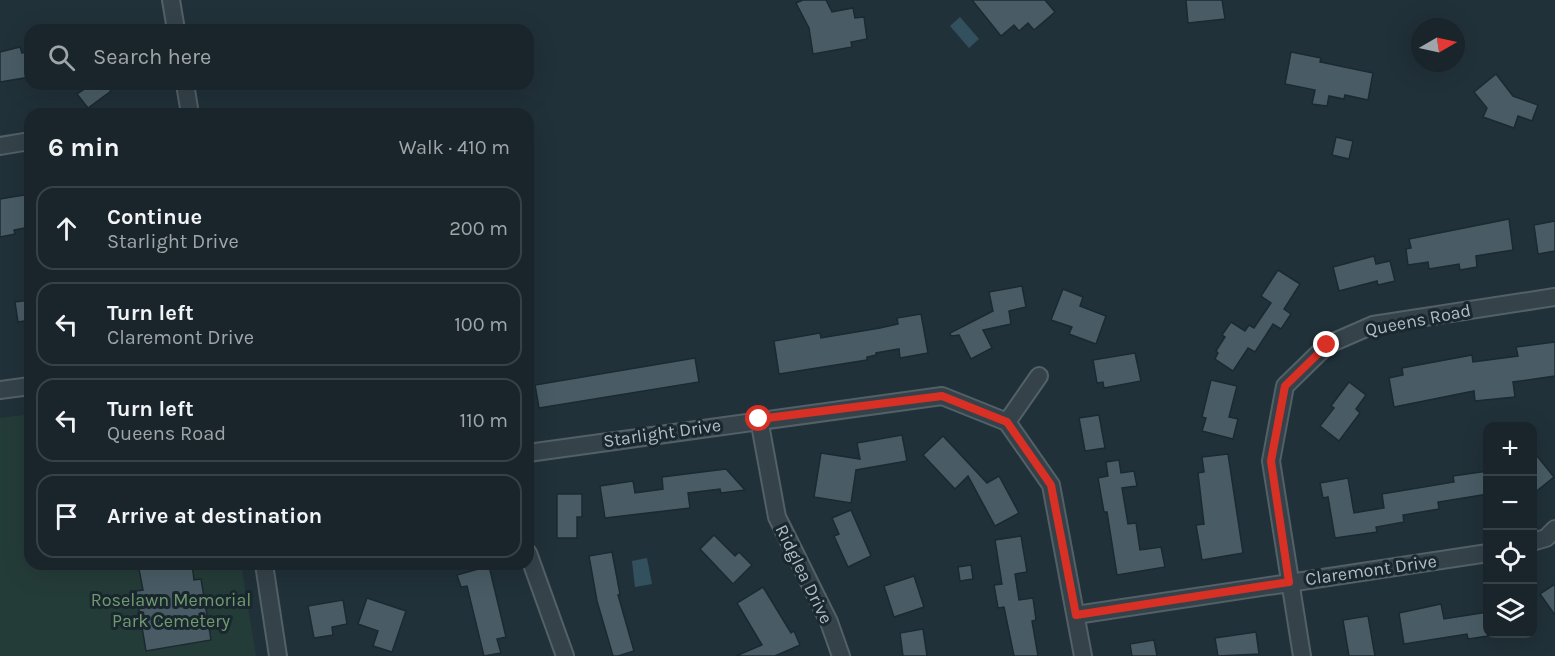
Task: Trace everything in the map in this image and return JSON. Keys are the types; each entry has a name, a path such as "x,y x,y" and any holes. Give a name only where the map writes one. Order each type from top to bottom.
{"street":[{"path":"171,0 175,24"},
{"path":"186,90 189,108"},
{"path":"0,146 24,142"},
{"name":"Queens Road","path":"1302,656 1271,461 1285,386 1327,345 1373,325 1555,297"},
{"path":"1039,376 1007,422 1051,485 1083,656"},
{"path":"0,390 24,387"},
{"name":"Starlight Drive","path":"534,452 759,419 942,396 1007,422"},
{"name":"Ridglea Drive","path":"759,419 777,517 829,622 841,656"},
{"path":"1537,541 1546,538 1555,529"},
{"name":"Claremont Drive","path":"1076,615 1483,554"},
{"path":"265,570 278,656"},
{"path":"534,570 565,656"}],"green space":[{"name":"Roselawn Memorial Park Cemetery","path":"24,415 24,570 242,570 256,656 0,656 0,418"}],"water":[{"path":"960,17 979,39 969,48 950,26"},
{"path":"647,558 652,584 635,587 632,561"}],"building":[{"path":"803,0 826,0 832,12 853,8 855,18 864,17 867,39 851,42 852,47 813,54 809,28 796,3"},
{"path":"972,0 1045,0 1055,12 1034,30 1028,23 1019,31 1014,25 1001,36"},
{"path":"1186,0 1222,0 1225,19 1188,23"},
{"path":"20,47 22,53 24,52 24,78 0,82 0,52"},
{"path":"1291,52 1321,58 1320,62 1373,73 1368,100 1345,95 1344,99 1329,96 1327,106 1312,104 1315,90 1285,84"},
{"path":"1496,74 1513,96 1538,105 1532,121 1518,116 1514,128 1483,117 1487,108 1474,92"},
{"path":"83,90 111,91 88,108 77,94"},
{"path":"1336,137 1353,141 1349,159 1332,155"},
{"path":"24,195 24,228 14,230 15,234 0,237 0,199"},
{"path":"1509,219 1513,250 1476,256 1477,267 1460,270 1459,264 1429,269 1428,262 1408,265 1406,249 1411,248 1409,239"},
{"path":"1555,221 1555,251 1538,254 1534,225"},
{"path":"1374,256 1376,264 1390,261 1395,281 1378,285 1377,281 1339,291 1333,267"},
{"path":"1278,270 1300,284 1284,309 1291,314 1281,329 1273,324 1255,352 1248,348 1233,371 1215,359 1218,353 1216,351 1225,337 1222,335 1231,322 1245,331 1249,325 1254,328 1271,303 1261,296"},
{"path":"1022,286 1026,307 1009,311 1011,324 983,330 992,348 971,359 959,335 951,336 950,333 993,311 989,292"},
{"path":"1063,289 1083,297 1080,306 1106,316 1096,344 1069,334 1072,327 1051,320"},
{"path":"24,301 24,321 18,322 15,302"},
{"path":"921,314 928,353 900,358 899,349 876,353 876,355 867,357 867,360 779,374 774,341 820,333 821,338 880,328 898,324 897,318"},
{"path":"1555,342 1555,376 1513,382 1515,397 1475,401 1474,391 1394,407 1389,378 1403,375 1402,368 1472,355 1473,362 1518,356 1516,347"},
{"path":"1135,353 1141,381 1104,388 1103,382 1097,383 1093,360"},
{"path":"695,358 699,382 539,408 535,385"},
{"path":"1211,380 1237,386 1229,417 1238,419 1233,439 1202,431 1206,418 1202,417"},
{"path":"1349,382 1366,395 1356,409 1360,413 1339,441 1320,426 1334,408 1331,406"},
{"path":"1099,415 1105,448 1085,451 1079,418"},
{"path":"902,435 907,461 856,470 851,503 814,497 821,453 860,459 857,443"},
{"path":"943,436 987,483 999,476 1019,513 995,526 968,476 955,489 923,455"},
{"path":"1228,454 1243,553 1202,560 1196,525 1204,524 1198,473 1204,472 1202,457"},
{"path":"1537,456 1554,477 1537,491"},
{"path":"1119,460 1121,473 1134,471 1137,486 1122,488 1128,524 1136,523 1140,550 1161,547 1165,567 1117,575 1107,512 1104,512 1098,478 1108,476 1106,462"},
{"path":"726,469 745,490 721,493 720,489 688,493 690,508 605,518 600,486 633,481 635,493 663,489 662,477"},
{"path":"1483,472 1483,495 1438,502 1439,509 1403,515 1404,522 1376,527 1377,532 1335,538 1328,497 1323,498 1320,483 1348,478 1354,513 1384,508 1382,494 1454,482 1453,476"},
{"path":"557,494 582,494 582,517 577,517 577,538 557,538"},
{"path":"851,510 871,556 848,567 834,536 839,534 832,518"},
{"path":"714,535 735,556 739,552 752,565 733,584 700,549"},
{"path":"1021,536 1027,572 1015,574 1019,600 1033,598 1036,620 1032,621 1038,656 1014,656 1004,607 998,608 994,585 1002,584 995,540"},
{"path":"612,552 620,594 618,595 634,651 618,656 613,656 597,601 589,556"},
{"path":"971,565 973,579 960,581 958,567"},
{"path":"139,570 193,570 194,580 201,579 211,640 146,651 136,591 143,590"},
{"path":"475,570 490,570 506,637 497,639 501,653 484,656 467,586 461,587 457,575"},
{"path":"914,576 924,607 894,617 884,586"},
{"path":"1555,584 1555,615 1540,594"},
{"path":"763,587 791,633 794,631 800,645 775,656 736,656 762,645 737,603"},
{"path":"367,598 406,611 392,652 373,646 378,631 358,624"},
{"path":"343,600 347,624 332,627 333,635 314,638 308,606"},
{"path":"1441,604 1444,619 1483,613 1483,637 1468,639 1467,634 1404,644 1399,613"},
{"path":"1368,616 1375,656 1349,656 1343,620"},
{"path":"923,629 927,656 903,656 900,633"},
{"path":"1256,632 1259,654 1218,656 1215,638"},
{"path":"1154,640 1157,656 1132,656 1130,644"}],"route":[{"path":"759,419 942,396 1007,422 1051,485 1076,615 1289,582 1271,461 1285,386 1327,345"}]}
